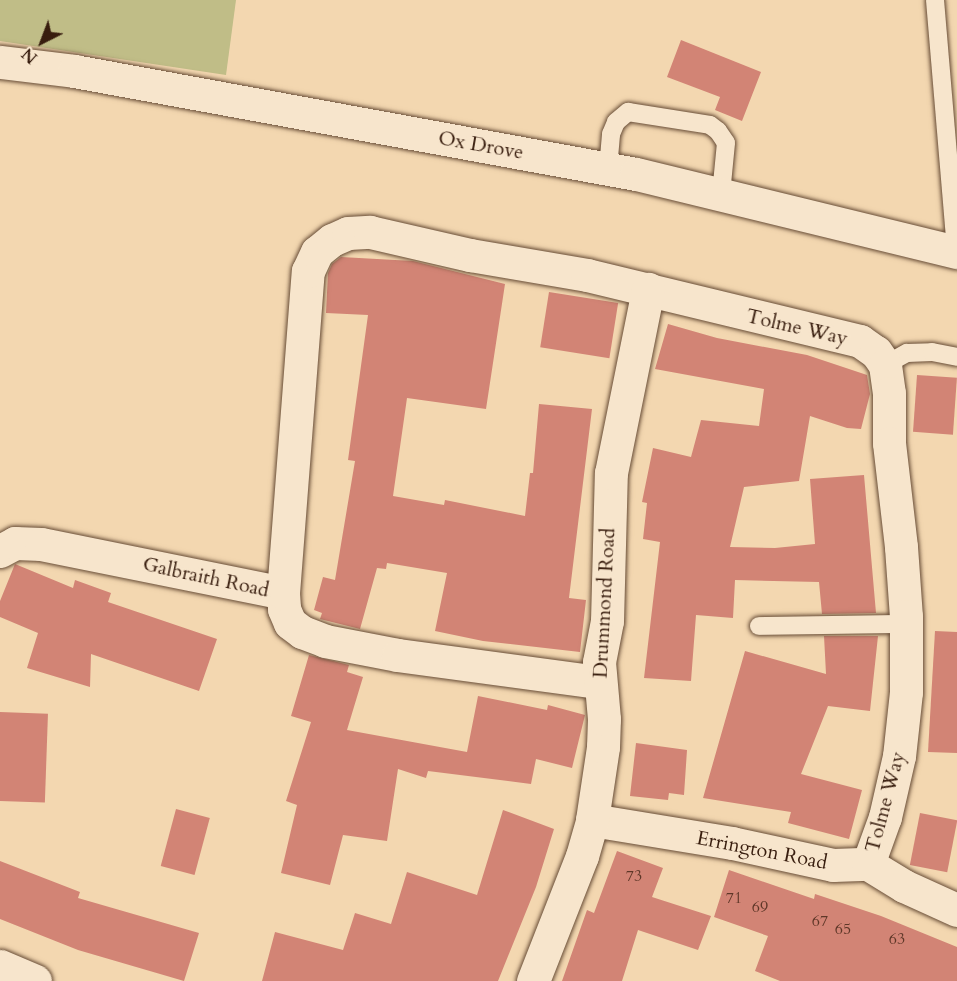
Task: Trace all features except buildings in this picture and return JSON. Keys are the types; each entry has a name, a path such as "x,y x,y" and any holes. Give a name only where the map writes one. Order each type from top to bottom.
{"street":[{"name":"Ox Drove","path":"0,62 74,71 608,169 721,194 957,252"},
{"name":"Tolme Way","path":"283,593 308,271 317,252 332,240 348,233 370,232 648,289 766,320 860,341 876,352 885,364 889,393 889,443 901,547 905,624 906,692 899,756 885,817 868,864"},
{"name":"Drummond Road","path":"533,981 582,856 592,820 603,747 604,719 599,662 608,621 610,473 648,289"},
{"name":"Galbraith Road","path":"0,550 15,543 41,544 283,593 284,609 290,623 302,632 326,641 398,655 599,681"},
{"name":"Errington Road","path":"592,820 732,843 833,865 868,864"},
{"path":"868,864 904,886 957,910"},
{"path":"0,966 35,981"}],"lane":[{"path":"935,0 957,252"},
{"path":"608,169 611,134 616,122 628,112 710,125 726,142 721,194"},
{"path":"885,364 907,353 932,352 957,357"},
{"path":"759,626 905,624"}],"shaded area":[{"path":"0,0 236,0 226,75 0,41"}]}
